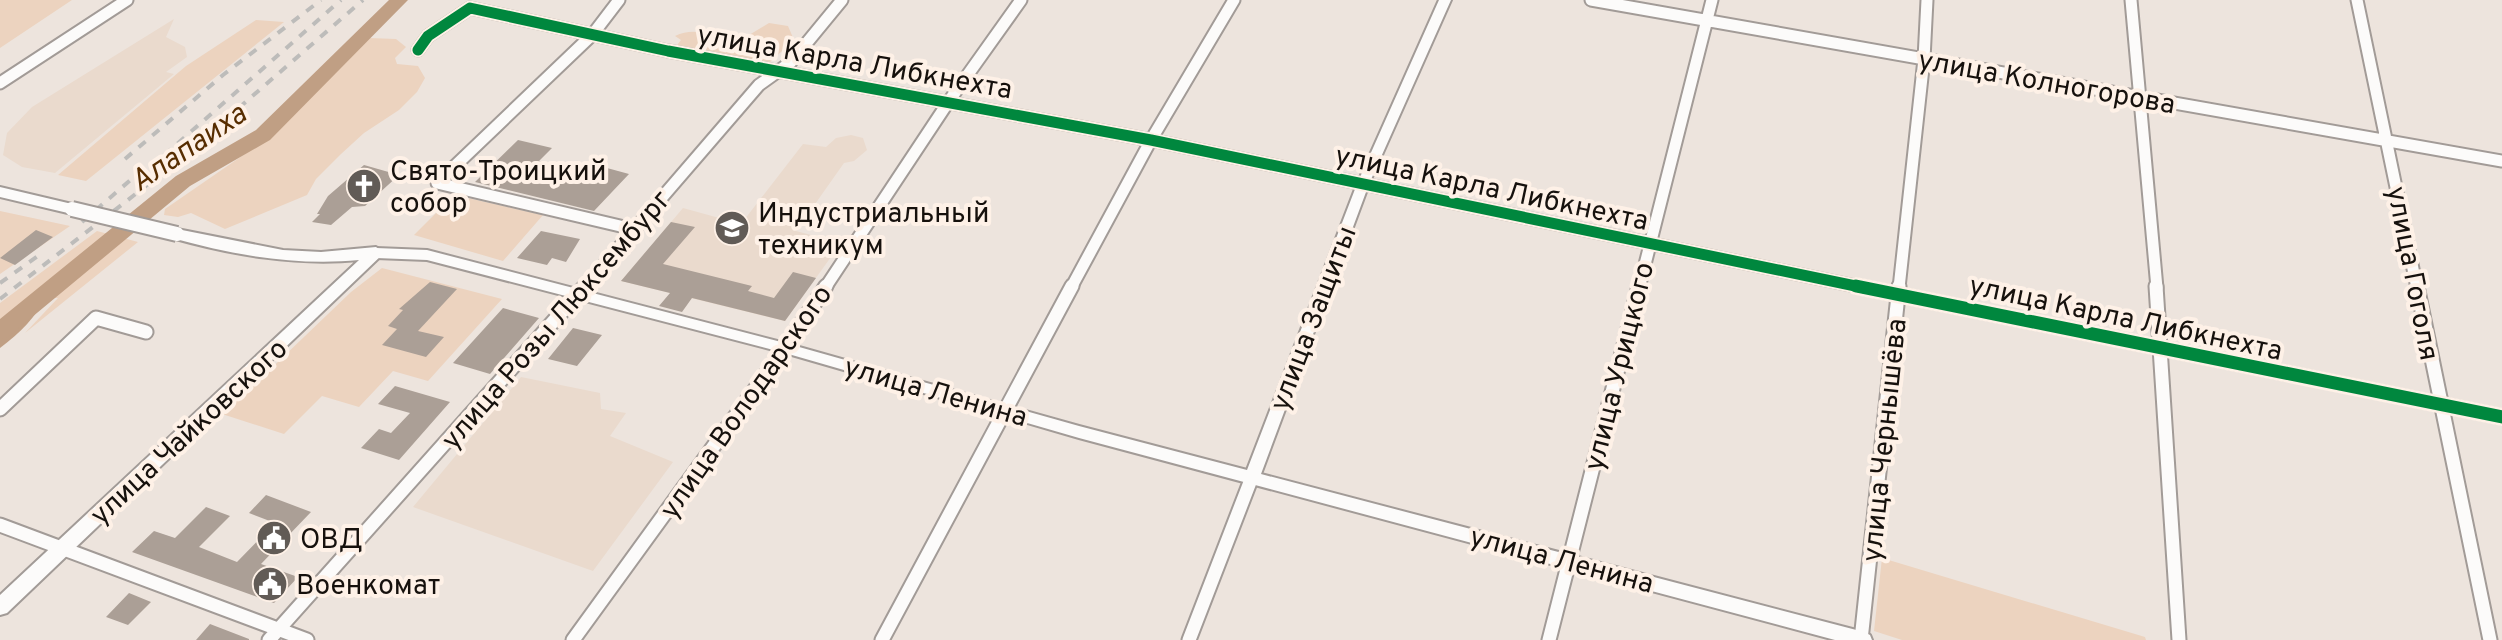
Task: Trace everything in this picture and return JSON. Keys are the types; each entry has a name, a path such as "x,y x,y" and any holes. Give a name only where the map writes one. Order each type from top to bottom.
{"main road":[{"name":"улица Ленина","path":"0,192 283,256 321,258 376,253"},
{"name":"улица Чайковского","path":"0,607 376,253"},
{"path":"316,311 334,286 341,267 321,258"}],"street":[{"path":"0,83 127,0"},
{"path":"619,0 593,34 437,183 633,229"},
{"name":"улица Розы Люксембург","path":"274,635 405,492 759,85 791,62 842,0"},
{"name":"улица Володарского","path":"573,640 785,348 949,101 1021,0"},
{"path":"882,640 1151,140 1234,0"},
{"name":"улица Защиты","path":"1189,640 1363,184 1445,0"},
{"name":"улица Колногорова","path":"1591,0 2502,161"},
{"name":"улица Урицкого","path":"1549,640 1712,0"},
{"name":"улица Чернышёва","path":"1862,640 1924,59 1927,0"},
{"path":"2131,0 2162,350 2179,640"},
{"name":"улица Гоголя","path":"2357,0 2490,640"},
{"name":"улица Карла Либкнехта","path":"418,50 428,36 470,8 668,51 1151,140 2162,350 2502,417"},
{"name":"улица Ленина","path":"376,253 427,255 578,294 1862,640"},
{"path":"0,409 96,318 146,332"},
{"path":"0,525 274,635 307,640"}],"shaded area":[{"path":"0,0 72,0 0,48"},
{"path":"174,19 166,37 185,47 187,57 166,72 174,74 55,173 22,167 3,155 7,133 32,107"},
{"path":"256,20 284,22 86,181 58,175 186,66"},
{"path":"769,23 788,26 794,40 768,64 674,49 681,40 675,36 683,33 705,33 734,44"},
{"path":"369,38 396,39 406,47 395,58 397,64 418,66 425,78 417,92 399,110 364,133 341,154 316,179 307,195 225,229 191,213 178,217 164,215 165,209 278,131 357,43"},
{"name":"Индустриальный техникум","path":"851,135 863,138 867,150 854,161 844,163 796,231 841,243 785,321 621,281 683,208 741,224 803,144 826,147 836,138"},
{"path":"454,195 543,215 503,261 414,235"},
{"path":"0,211 70,226 0,274"},
{"path":"97,231 138,242 25,333 58,298 33,298 0,320 0,303"},
{"path":"382,268 502,299 428,381 393,371 359,407 322,396 284,434 222,414 234,403 227,400 251,378 259,380 351,292"},
{"path":"47,295 27,324 0,348 0,324"},
{"path":"521,377 600,393 601,409 626,413 610,436 673,462 593,571 413,507"},
{"path":"1882,558 2145,637 2146,640 1902,640 1874,631"}],"building":[{"path":"518,140 552,148 539,161 553,164 550,168 597,179 607,168 629,174 594,211 475,182"},
{"name":"Свято-Троицкий собор","path":"364,165 399,175 365,206 352,207 331,225 312,222 320,214 317,214 328,196"},
{"path":"671,222 695,227 663,264 752,286 748,291 774,298 793,272 816,278 785,321 692,298 682,312 659,306 670,293 621,281"},
{"path":"36,230 53,237 15,265 0,258"},
{"path":"541,231 580,239 566,262 552,258 547,265 517,258"},
{"path":"430,282 457,289 418,331 444,337 426,357 382,345 397,329 388,326 403,310 399,309"},
{"path":"503,308 539,318 490,374 453,363"},
{"path":"573,328 602,335 577,366 548,359"},
{"path":"395,386 450,402 399,460 361,448 379,429 391,433 410,413 378,404"},
{"path":"266,495 311,512 261,564 298,577 274,603 132,552 154,531 175,538 206,507 230,516 199,547 237,562 275,523 249,513"},
{"path":"129,593 151,602 128,625 106,617"},
{"path":"210,624 249,639 249,640 196,640"}],"waterway":[{"name":"Алапаиха","path":"0,331 183,181 263,135 399,0"}],"railway":[{"path":"125,159 223,75 321,0"},
{"path":"137,179 341,0"},
{"path":"0,299 173,165 363,0"},
{"path":"82,222 142,170"},
{"path":"0,283 42,253"}],"cycle path":[{"path":"418,50 428,36 470,8 668,51 1151,140 2162,350 2502,417"}],"place":[{"name":"Свято-Троицкий собор","path":"364,186"},
{"name":"Индустриальный техникум","path":"732,228"},
{"name":"ОВД","path":"274,538"},
{"name":"Военкомат","path":"270,584"}]}
